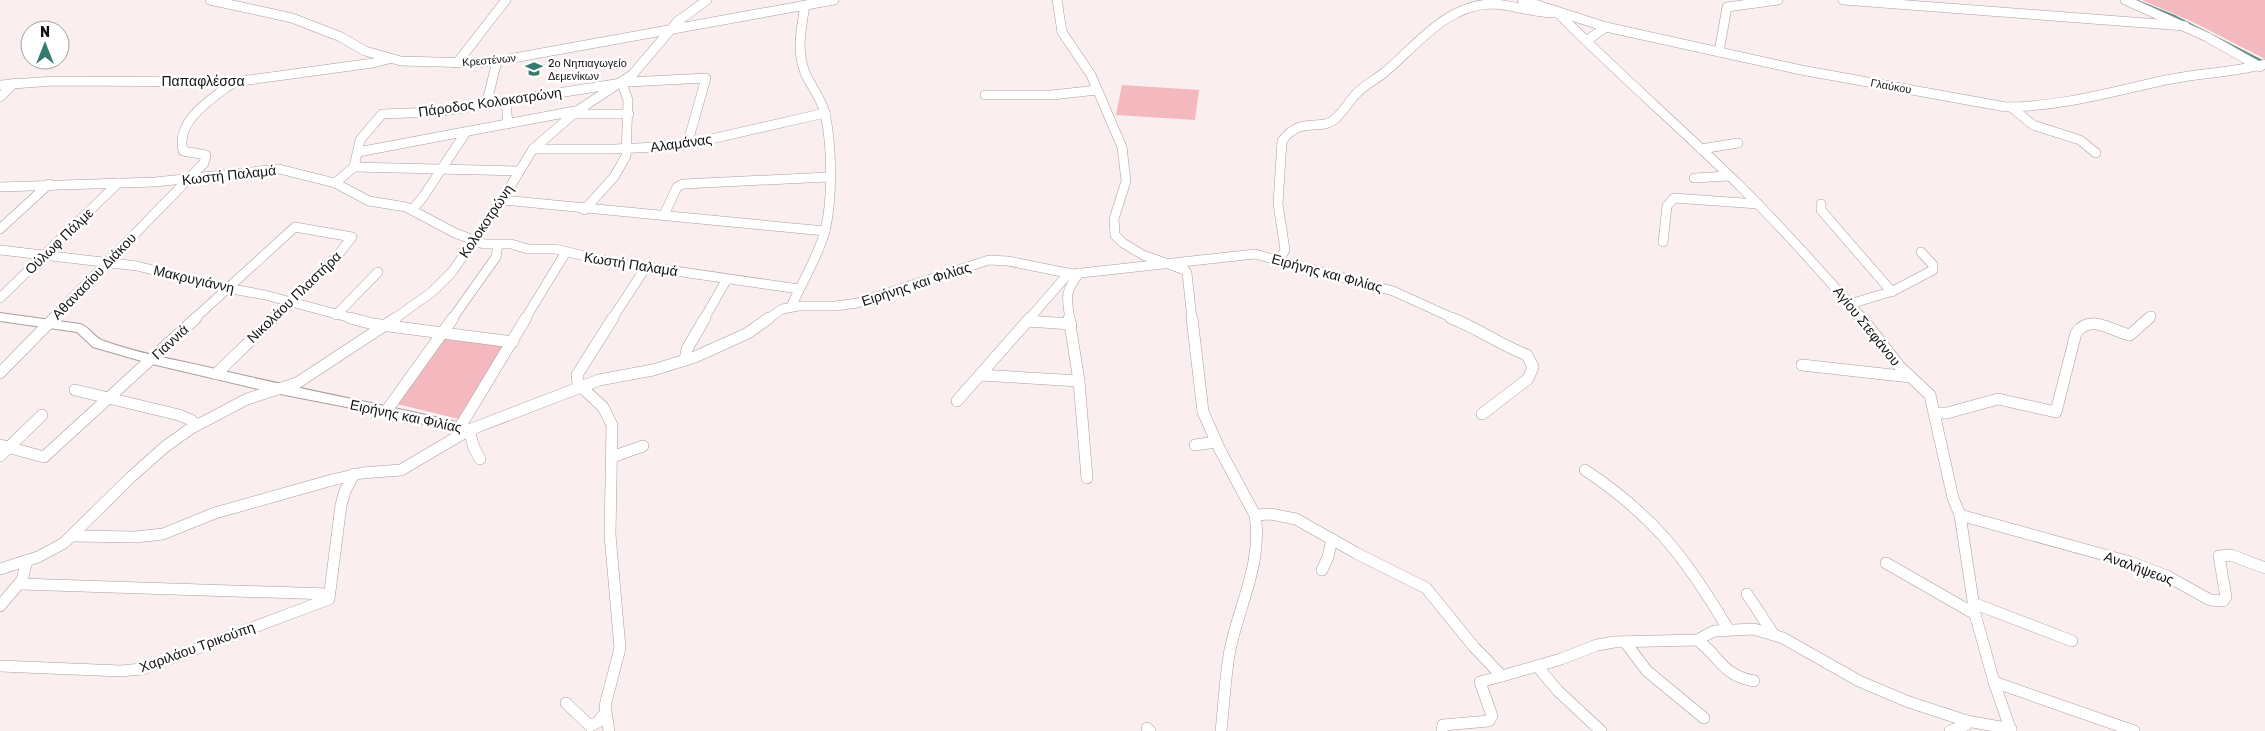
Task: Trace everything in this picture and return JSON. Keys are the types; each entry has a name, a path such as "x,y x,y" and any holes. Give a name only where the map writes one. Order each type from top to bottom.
{"street":[{"name":"Κρεστένων","path":"210,0 292,18 341,37 365,51 390,59 457,63 497,61 834,0"},
{"path":"457,63 506,0"},
{"name":"Κολοκοτρώνη","path":"0,570 52,551 73,536 131,476 166,446 196,425 254,396 301,380 384,326 443,281 502,200 533,149 575,112 622,83 637,70 671,29 706,0"},
{"path":"1057,0 1062,32 1084,63 1120,140 1126,167 1125,186 1114,219 1115,234 1124,244 1154,259 1183,268 1189,277 1202,408 1216,442 1255,515 1257,533 1255,557 1231,644 1221,731"},
{"name":"Γλαύκου","path":"1522,0 1606,27 1801,70 2011,107 2108,94 2173,79 2263,66"},
{"path":"1546,9 1551,0"},
{"path":"1719,52 1727,7 1778,0"},
{"path":"1843,0 2185,26"},
{"path":"2125,0 2185,26 2263,66"},
{"path":"1279,260 1285,250 1278,204 1282,141 1287,134 1302,125 1324,124 1334,120 1351,99 1386,71 1420,38 1476,2 1546,14 1558,13"},
{"path":"791,307 825,231 828,177 828,142 825,113 806,76 799,55 805,5"},
{"name":"Αγίου Στεφάνου","path":"1558,13 1801,247 1910,377 1930,395 1953,498 1960,515 1974,609 1994,682 2011,730"},
{"path":"1586,42 1606,27"},
{"name":"Παπαφλέσσα","path":"0,85 136,80 234,82 390,59"},
{"path":"486,105 497,61"},
{"name":"Πάροδος Κολοκοτρώνη","path":"358,152 360,140 382,114 433,113 622,83 706,78 687,145"},
{"name":"Αθανασίου Διάκου","path":"0,373 202,165 207,157 202,154 183,151 180,143 182,134 198,111 234,82"},
{"path":"0,97 14,83"},
{"path":"584,210 622,165 627,149 629,114 627,93 622,83"},
{"path":"985,95 1052,95 1097,90"},
{"path":"506,102 508,124"},
{"path":"2011,107 2033,125 2080,140 2096,153"},
{"path":"335,183 354,167 358,152 575,112 629,114"},
{"name":"Αλαμάνας","path":"533,149 627,149 687,145 825,113"},
{"path":"412,210 466,132"},
{"path":"1701,149 1713,149 1738,143"},
{"path":"354,167 520,171"},
{"name":"Κωστή Παλαμά","path":"0,187 188,179 273,169 306,174 335,183 369,201 402,206 472,240 486,244 511,244 528,249 556,249 646,267 799,289"},
{"path":"1694,178 1729,176"},
{"path":"664,215 677,187 683,184 828,177"},
{"name":"Ούλωφ Πάλμε","path":"0,298 118,183"},
{"path":"0,229 49,184"},
{"path":"1662,242 1667,206 1674,198 1758,204"},
{"path":"502,200 584,210 664,215 825,231"},
{"path":"1821,204 1821,210 1892,292"},
{"name":"Γιαννιά","path":"4,446 44,457 295,226"},
{"name":"Νικολάου Πλαστήρα","path":"216,374 338,255 352,237 295,226"},
{"path":"386,410 496,257 498,245"},
{"name":"Μακρυγιάννη","path":"0,250 108,262 166,272 290,301 336,315 384,326 512,342"},
{"path":"73,536 134,538 163,534 215,513 354,474 404,469 464,428 512,342 566,252"},
{"path":"1850,304 1886,296 1910,285 1933,270 1933,265 1921,252"},
{"name":"Ειρήνης και Φιλίας","path":"0,318 80,328 97,344 152,359 279,389 386,410 464,428 581,386 604,379 653,370 685,360 741,337 754,330 775,313 791,307 836,306 857,303 989,260 1008,261 1068,274 1170,264 1245,254 1279,260 1393,291 1431,310 1463,322 1504,346 1527,355 1533,367 1528,379 1482,414"},
{"path":"609,731 605,713 608,689 620,648 610,535 612,425 609,415 577,380 581,367 646,267"},
{"path":"336,315 378,272"},
{"path":"1079,273 1066,293 1080,381 1087,478"},
{"path":"957,402 1068,274"},
{"path":"685,360 687,349 727,279"},
{"path":"1935,413 1947,413 1998,399 2049,412 2056,412 2078,328 2087,324 2098,323 2130,335 2151,316"},
{"path":"1027,321 1071,324"},
{"path":"1802,365 1910,377"},
{"path":"980,375 1080,381"},
{"path":"75,390 179,415 191,420 196,425"},
{"path":"0,456 4,446 42,415"},
{"path":"464,428 480,459"},
{"path":"1195,445 1216,442"},
{"path":"612,457 643,446"},
{"path":"1585,470 1631,502 1664,535 1699,579 1728,629"},
{"path":"20,584 329,597 341,505 345,491 354,474"},
{"path":"1255,515 1275,514 1295,518 1310,524 1332,539 1426,588 1474,647 1502,676"},
{"name":"Αναλήψεως","path":"1960,515 2130,562 2167,576 2214,601 2223,601 2226,597 2219,556 2231,555 2265,568"},
{"path":"1322,570 1328,557 1332,539"},
{"path":"0,606 20,584 27,561"},
{"path":"1886,563 1974,609 2072,641"},
{"path":"1746,594 1774,635"},
{"name":"Χαριλάου Τρικούπη","path":"0,666 121,671 139,670 170,660 329,597"},
{"path":"1442,731 1443,725 1489,721 1492,716 1480,682 1537,666 1591,647 1625,642 1697,640 1714,632 1728,629 1754,629 1774,635 1880,690 1967,721 2011,730"},
{"path":"1697,640 1711,650 1724,669 1742,679 1754,681"},
{"path":"1625,642 1647,671 1704,718"},
{"path":"1537,666 1558,690 1601,731"},
{"path":"1994,682 2110,721 2134,731"},
{"path":"566,703 590,726 598,722 605,713"},
{"path":"1950,731 1966,725 1967,721"}],"shaded area":[{"path":"2142,0 2265,0 2265,59 2195,23"},
{"path":"1122,85 1199,90 1195,120 1116,115"},
{"path":"445,337 506,345 459,419 397,404"}],"waterway":[{"path":"2137,1 2176,17 2264,62"}],"place":[{"name":"2ο Νηπιαγωγείο Δεμενίκων","path":"534,69"}]}
